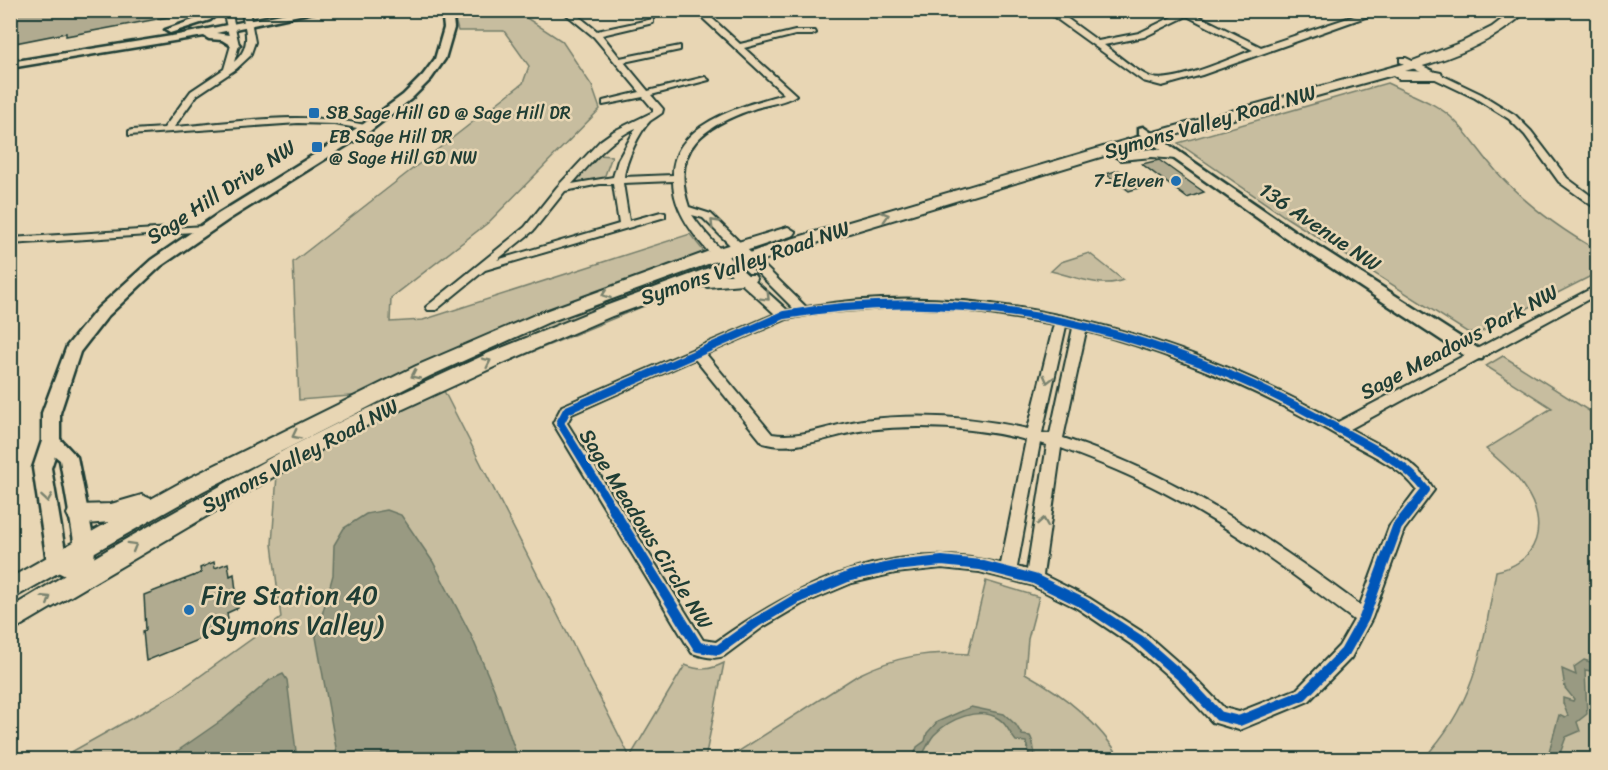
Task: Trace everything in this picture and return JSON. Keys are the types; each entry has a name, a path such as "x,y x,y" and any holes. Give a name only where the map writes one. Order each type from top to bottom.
{"main road":[{"name":"Symons Valley Road NW","path":"10,590 195,485 423,371 554,314 735,256 904,198 1370,77 1461,39 1485,26 1505,10"},
{"name":"Symons Valley Road NW","path":"10,621 83,576 295,454 357,422 496,358 678,284 735,256 1063,164 1148,134 1466,45 1496,30 1522,10"},
{"path":"1370,77 1436,76"},
{"path":"1063,164 1080,164 1135,153 1176,154"},
{"path":"678,284 748,279"},
{"path":"78,514 102,516 118,513 195,485"}],"street":[{"path":"170,30 202,20 217,10"},
{"path":"247,18 271,10"},
{"path":"247,18 288,10"},
{"path":"432,308 517,240 540,217 584,161 610,138 657,113 658,109 596,34 565,10"},
{"path":"698,10 791,95 737,111 702,130 683,150 677,165 676,178 684,209 689,219 803,310"},
{"path":"1058,10 1057,15 1146,79 1162,83 1199,74 1260,50 1382,10"},
{"path":"10,60 229,20 317,11"},
{"name":"Sage Hill Drive NW","path":"57,562 42,468 51,441 51,413 73,350 104,312 137,278 205,229 394,108 428,77 440,59 449,28 447,11"},
{"path":"1099,43 1141,35 1187,11 1260,50"},
{"path":"167,130 182,106 195,92 228,68 241,62 249,53 251,45 247,18"},
{"path":"178,38 229,20"},
{"path":"228,68 235,45 229,20"},
{"path":"38,60 229,20"},
{"path":"596,34 650,21"},
{"path":"737,46 795,33 812,33"},
{"path":"10,65 178,38 225,37 235,45"},
{"path":"618,62 677,48"},
{"path":"1408,62 1478,96 1512,117 1528,133 1556,172 1598,207"},
{"path":"606,103 705,80"},
{"path":"132,133 298,120 334,121 366,128"},
{"path":"625,226 617,192 617,181 623,156 646,120"},
{"name":"136 Avenue NW","path":"1148,134 1288,233 1476,355"},
{"path":"561,189 600,181 676,178"},
{"path":"684,209 707,216 748,279 784,315"},
{"path":"482,268 661,215"},
{"path":"10,241 205,229"},
{"path":"517,240 521,249 534,253"},
{"name":"Sage Meadows Park NW","path":"1338,429 1598,289"},
{"name":"Sage Meadows Circle NW","path":"867,304 963,306 1061,322 1139,342 1222,371 1338,429 1418,476 1426,490 1397,527 1364,618 1345,652 1303,695 1239,721 1219,716 1182,677 1141,641 1083,603 1034,579 1008,571 942,561 895,566 850,576 796,598 718,650 698,647 560,423 567,410 784,315 803,310 867,304"},
{"path":"1008,571 1034,436 1061,322"},
{"path":"1034,579 1055,442 1080,327"},
{"path":"698,352 768,439 780,442 853,427 904,422 1004,428 1055,442 1137,472 1207,507 1364,618"},
{"path":"51,441 68,457 85,547 83,576 57,562"}],"shaded area":[{"path":"453,11 516,11 562,41 592,86 600,109 489,222 391,298 390,322 423,320 690,234 729,283 680,291 443,389 630,757 685,665 705,669 724,663 705,759 57,760 175,694 281,618 272,544 277,475 441,389 299,400 293,262 523,83 529,66 504,31 458,31"},
{"path":"1387,83 1432,104 1455,121 1518,194 1556,224 1597,250 1597,273 1479,333 1467,332 1287,218 1178,143"},
{"path":"598,155 612,156 604,178 568,185"},
{"path":"1089,253 1123,280 1097,282 1051,271 1061,262"},
{"path":"1503,356 1597,416 1597,759 1422,760 1455,717 1466,695 1475,672 1487,624 1496,571 1522,559 1536,540 1537,515 1525,489 1517,478 1486,449 1552,408 1486,366"},
{"path":"387,510 401,515 433,562 471,635 494,689 518,759 338,759 316,637 333,575 334,545 344,528 366,514"},
{"path":"986,581 1039,597 1028,639 1025,673 1053,690 1079,710 1102,733 1121,759 725,760 871,669 911,657 939,653 968,654"},
{"path":"1584,660 1597,664 1597,672 1585,670 1587,714 1577,722 1580,731 1566,737 1558,759 1547,759 1559,715 1565,718 1568,716 1563,698 1573,701 1574,699 1565,688 1562,669 1576,675 1574,667"},
{"path":"283,674 287,680 297,759 166,759 225,718 270,680"},
{"path":"971,707 1004,714 1016,725 1022,735 1030,736 1036,759 1030,759 1026,742 1016,741 1002,721 991,715 974,714 956,719 940,729 920,759 906,759 913,758 917,747 925,741 927,733 937,722"}],"building":[{"path":"10,10 173,10 174,16 10,44"},
{"name":"7-Eleven","path":"1159,160 1204,192 1187,198 1142,164"},
{"name":"7-Eleven","path":"1119,170 1142,187 1129,191 1106,174"},
{"name":"Fire Station 40 (Symons Valley)","path":"214,562 215,568 228,563 230,576 234,574 238,608 227,613 229,627 146,661 143,631 146,630 144,595 201,573 200,568"}],"cycle path":[{"path":"899,303 955,305 1014,312 1065,321 1166,350 1263,389 1384,455 1412,474 1426,490 1397,527 1364,618 1345,652 1303,695 1239,721 1219,716 1182,677 1141,641 1083,603 1034,579 980,565 942,561 895,566 850,576 796,599 757,622 718,650 698,647 560,423 567,410 784,315 818,309 899,303"}],"place":[{"name":"SB Sage Hill GD @ Sage Hill DR","path":"314,113"},
{"name":"EB Sage Hill DR @ Sage Hill GD NW","path":"317,147"},
{"name":"7-Eleven","path":"1176,181"},
{"name":"Fire Station 40 (Symons Valley)","path":"189,610"}]}
